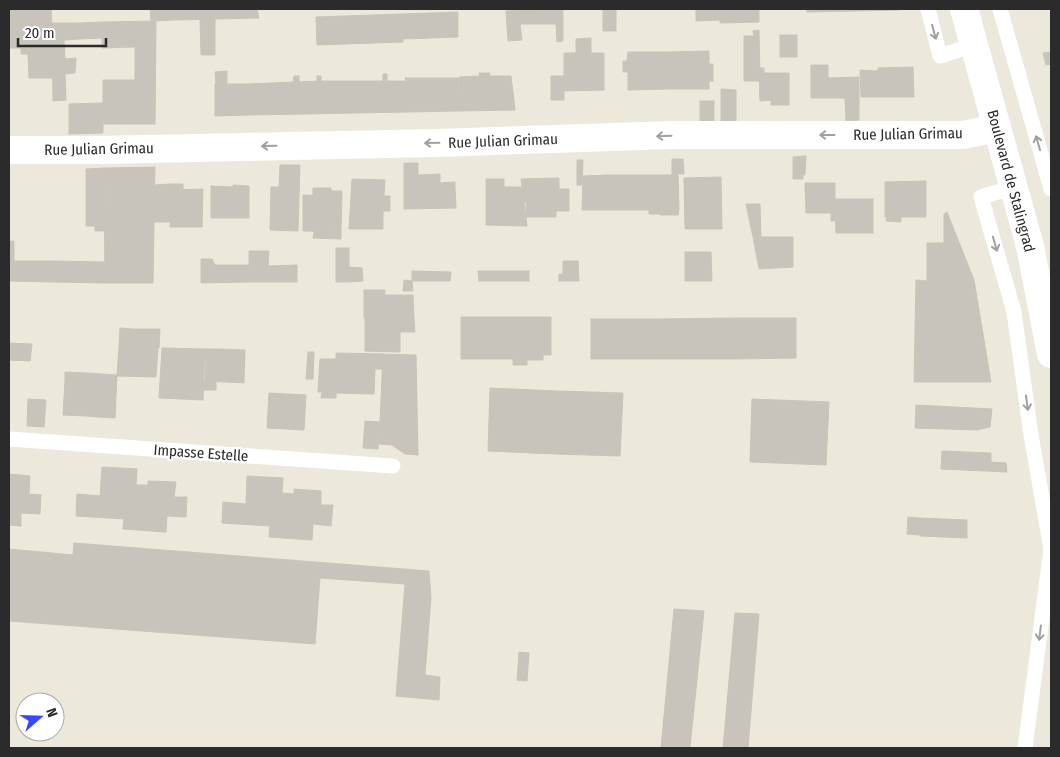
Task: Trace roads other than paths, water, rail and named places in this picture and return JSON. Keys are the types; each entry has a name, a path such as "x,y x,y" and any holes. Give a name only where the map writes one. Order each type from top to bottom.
{"street":[{"name":"Boulevard de Stalingrad","path":"964,9 1030,246 1051,354"},
{"name":"Rue Julian Grimau","path":"9,150 436,143 673,135 963,135 997,128"}],"lane":[{"path":"928,9 940,56 974,45"},
{"path":"1000,9 1051,190"},
{"path":"1014,188 981,197 1014,312 1051,549 1025,748"},
{"name":"Impasse Estelle","path":"9,439 393,466"}]}
